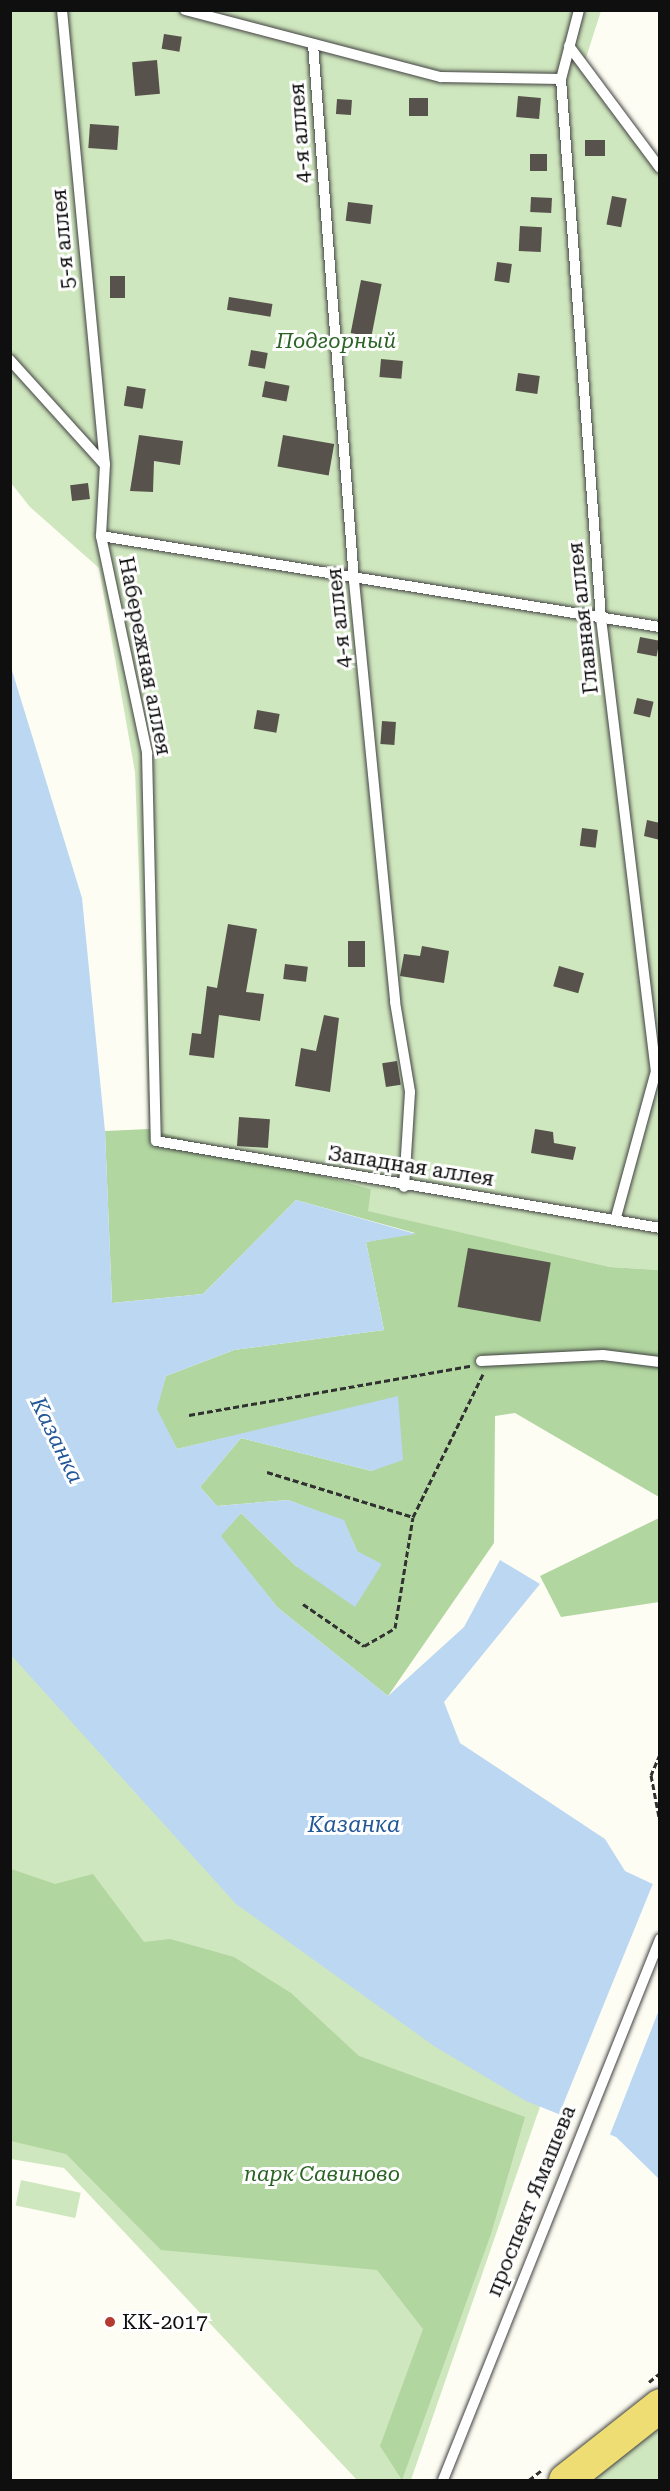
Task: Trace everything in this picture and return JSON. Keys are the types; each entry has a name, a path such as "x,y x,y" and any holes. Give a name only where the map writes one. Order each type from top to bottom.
{"main road":[{"path":"565,2481 660,2405"}],"lane":[{"name":"5-я аллея","path":"62,10 105,464"},
{"path":"185,10 441,77 561,79"},
{"name":"Главная аллея","path":"579,10 561,79 601,618 658,1069 616,1217"},
{"name":"4-я аллея","path":"313,44 354,581 395,1002 410,1092 404,1187"},
{"path":"569,46 660,168"},
{"path":"10,360 105,464"},
{"name":"Набережная аллея","path":"105,464 101,536 147,753 156,1141"},
{"path":"101,536 354,581 660,627"},
{"name":"Западная аллея","path":"156,1141 404,1187 616,1217 660,1228"},
{"path":"482,1363 603,1355 660,1362"},
{"name":"проспект Ямашева","path":"443,2481 569,2158 660,1939"}],"path":[{"path":"189,1415 482,1363"},
{"path":"303,1604 364,1646 395,1628 413,1517 482,1363"},
{"path":"267,1472 413,1517"},
{"path":"660,1754 651,1775 660,1822"}],"green space":[{"name":"Подгорный","path":"10,11 601,11 583,67 659,170 659,1270 610,1267 367,1211 371,1189 149,1129 135,772 99,568 30,507 11,483"},
{"path":"149,1129 371,1189 368,1211 610,1267 659,1270 659,1497 515,1413 495,1416 494,1543 388,1696 278,1608 220,1536 241,1513 297,1567 357,1551 344,1521 288,1500 217,1506 200,1487 241,1438 372,1471 398,1397 177,1449 156,1409 166,1376 234,1350 384,1330 366,1242 415,1233 296,1200 203,1294 112,1303 105,1131"},
{"path":"659,1518 659,1602 561,1617 540,1576"},
{"name":"парк Савиново","path":"11,1646 542,2101 411,2480 357,2480 64,2168 11,2159"},
{"path":"11,1869 55,1884 93,1874 144,1942 170,1939 234,1957 291,1993 359,2056 525,2117 491,2234 402,2480 380,2446 423,2329 377,2270 161,2250 66,2154 11,2141"},
{"path":"21,2180 81,2193 75,2218 16,2205"},
{"path":"659,2420 659,2480 583,2480"}],"water":[{"name":"Казанка","path":"10,664 82,898 105,1131 112,1303 203,1294 296,1200 416,1234 366,1242 384,1330 234,1350 166,1376 157,1409 177,1449 398,1396 403,1460 372,1471 241,1438 200,1487 217,1506 288,1500 344,1520 357,1551 382,1564 355,1607 297,1567 241,1513 221,1536 278,1608 388,1696 464,1627 500,1560 540,1584 444,1702 460,1743 605,1839 625,1871 659,1887 659,2179 616,2137 526,2101 434,2046 236,1904 11,1655"}],"pier":[{"path":"654,1881 660,1884 659,2010 609,2137 558,2117"}],"building":[{"path":"164,34 182,37 179,52 162,49"},
{"path":"157,60 160,94 135,96 132,62"},
{"path":"518,96 541,98 539,119 516,117"},
{"path":"409,98 428,98 428,116 409,116"},
{"path":"337,99 352,100 351,115 336,114"},
{"path":"90,124 119,126 117,150 88,148"},
{"path":"585,140 605,140 605,156 585,156"},
{"path":"530,154 547,154 547,171 530,171"},
{"path":"612,196 627,199 621,227 606,224"},
{"path":"531,197 552,198 551,213 530,212"},
{"path":"348,202 373,205 370,224 346,221"},
{"path":"520,226 542,227 541,252 519,251"},
{"path":"497,262 512,264 509,283 494,281"},
{"path":"110,276 125,276 125,298 110,298"},
{"path":"361,280 382,284 371,337 351,333"},
{"path":"229,297 272,304 270,317 227,310"},
{"path":"251,350 268,353 265,369 248,366"},
{"path":"381,359 403,361 401,379 379,377"},
{"path":"518,373 540,376 537,394 515,391"},
{"path":"265,381 290,386 286,401 262,397"},
{"path":"127,386 146,389 143,409 124,406"},
{"path":"139,435 183,441 180,465 154,461 153,492 130,491"},
{"path":"283,435 334,444 329,476 277,467"},
{"path":"88,483 90,499 72,501 70,485"},
{"path":"640,637 660,641 657,657 637,653"},
{"path":"637,698 654,702 650,717 633,714"},
{"path":"257,710 280,714 276,733 254,729"},
{"path":"382,721 396,722 394,745 380,744"},
{"path":"647,820 660,823 660,840 644,836"},
{"path":"582,828 598,830 596,848 580,846"},
{"path":"228,924 257,929 246,992 264,994 260,1021 219,1015 214,1058 189,1055 192,1033 201,1034 207,986 217,988"},
{"path":"348,941 365,941 365,967 348,967"},
{"path":"422,946 449,951 444,983 400,976 404,954 420,956"},
{"path":"285,964 308,967 306,982 283,979"},
{"path":"559,966 584,973 578,993 553,986"},
{"path":"324,1015 339,1018 330,1092 295,1086 301,1048 316,1051"},
{"path":"397,1061 401,1085 386,1087 382,1063"},
{"path":"239,1117 270,1119 268,1148 237,1146"},
{"path":"535,1129 553,1132 554,1143 576,1147 573,1160 531,1153"},
{"path":"468,1248 551,1263 540,1322 458,1307"}],"place":[{"name":"КК-2017","path":"110,2322"}]}
